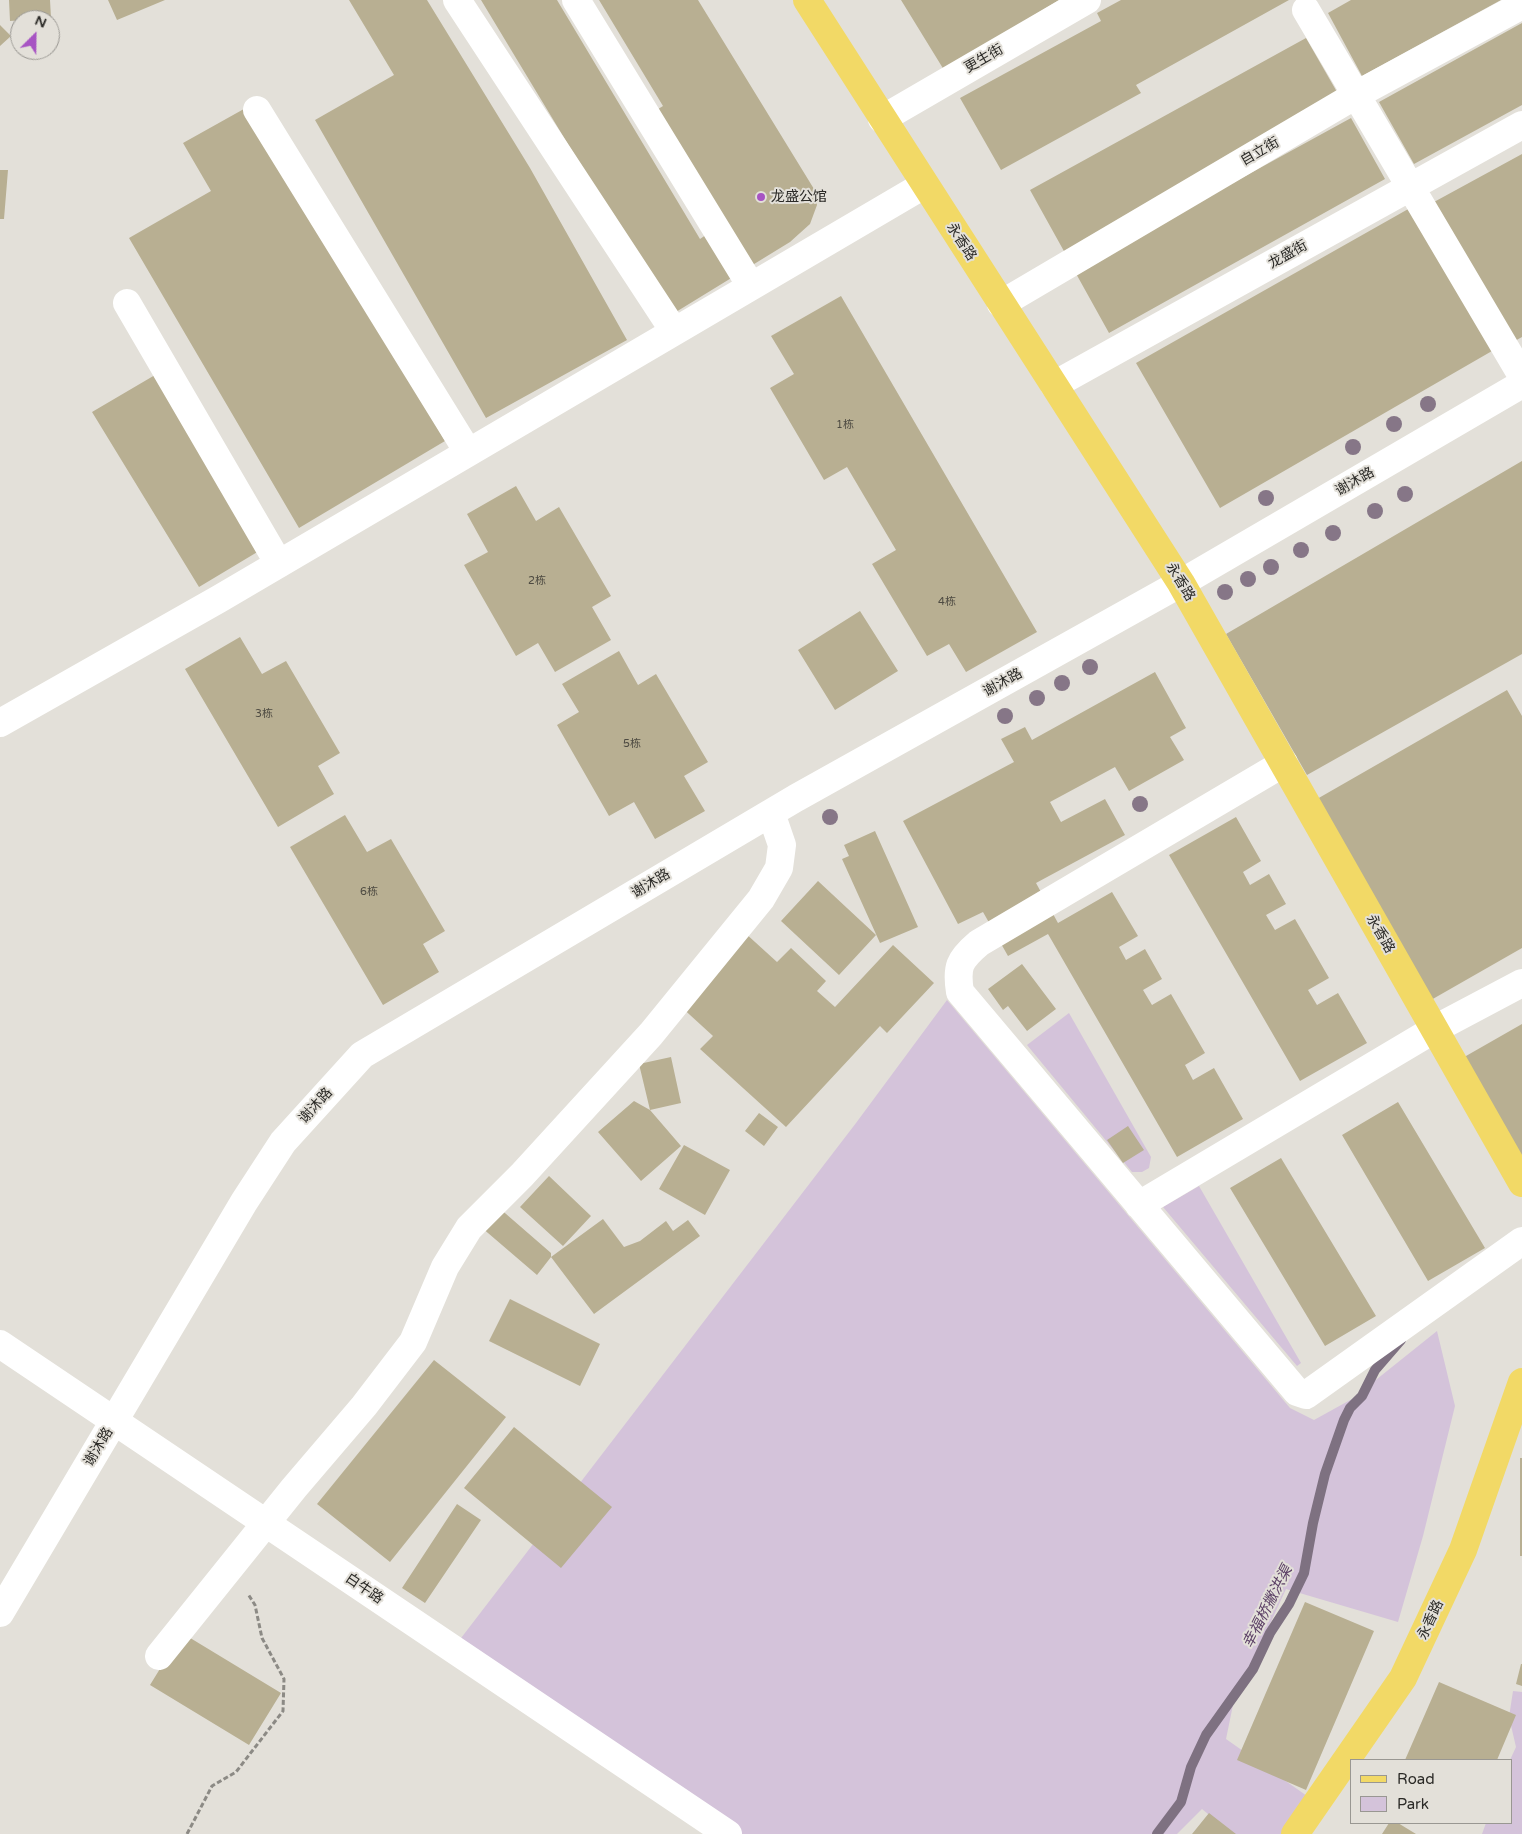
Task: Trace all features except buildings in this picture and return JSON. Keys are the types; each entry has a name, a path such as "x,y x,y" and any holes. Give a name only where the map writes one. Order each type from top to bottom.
{"main road":[{"name":"永香路","path":"807,0 924,185 1182,583 1522,1183"},
{"name":"永香路","path":"1295,1834 1404,1678 1463,1550 1522,1382"}],"street":[{"path":"457,0 674,331"},
{"path":"576,0 751,286"},
{"name":"更生街","path":"882,119 1087,0"},
{"name":"自立街","path":"1001,304 1356,95 1522,5"},
{"path":"1306,10 1522,376"},
{"path":"257,110 468,452"},
{"name":"龙盛街","path":"1054,385 1522,125"},
{"path":"0,723 279,564 924,185"},
{"path":"127,303 279,564"},
{"name":"谢沐路","path":"0,1614 244,1202 283,1142 362,1055 772,813 1182,583 1522,384"},
{"path":"1284,764 979,943 962,962 957,972 960,992 1297,1392 1306,1396 1522,1241"},
{"path":"159,1656 266,1522 364,1406 412,1342 444,1267 469,1228 522,1175 651,1034 761,899 779,868 782,845 772,813"},
{"path":"1139,1205 1435,1030 1522,983"},
{"name":"白牛路","path":"0,1344 728,1834"}],"path":[{"path":"187,1834 212,1786 236,1772 283,1711 284,1679 279,1666 262,1638 255,1605 231,1566"}],"green space":[{"path":"947,1000 1290,1408 1314,1420 1352,1399 1437,1331 1455,1406 1423,1536 1398,1622 1286,1589 1233,1705 1226,1739 1317,1803 1295,1834 1232,1834 1202,1809 1177,1834 710,1834 458,1642 856,1123"},
{"path":"1069,1013 1151,1157 1149,1168 1142,1172 1132,1172 1027,1045"},
{"path":"1199,1186 1301,1363 1297,1366 1163,1207"},
{"path":"1513,1691 1522,1692 1522,1834 1482,1834 1486,1824 1512,1824 1512,1759 1510,1759 1516,1747 1509,1717"}],"waterway":[{"name":"幸福桥撇洪渠","path":"1157,1834 1181,1802 1191,1767 1206,1735 1253,1669 1270,1633 1289,1604 1304,1573 1313,1523 1325,1474 1344,1420 1350,1408 1362,1396 1375,1370 1401,1340"}],"place":[{"name":"龙盛公馆","path":"761,197"}]}
